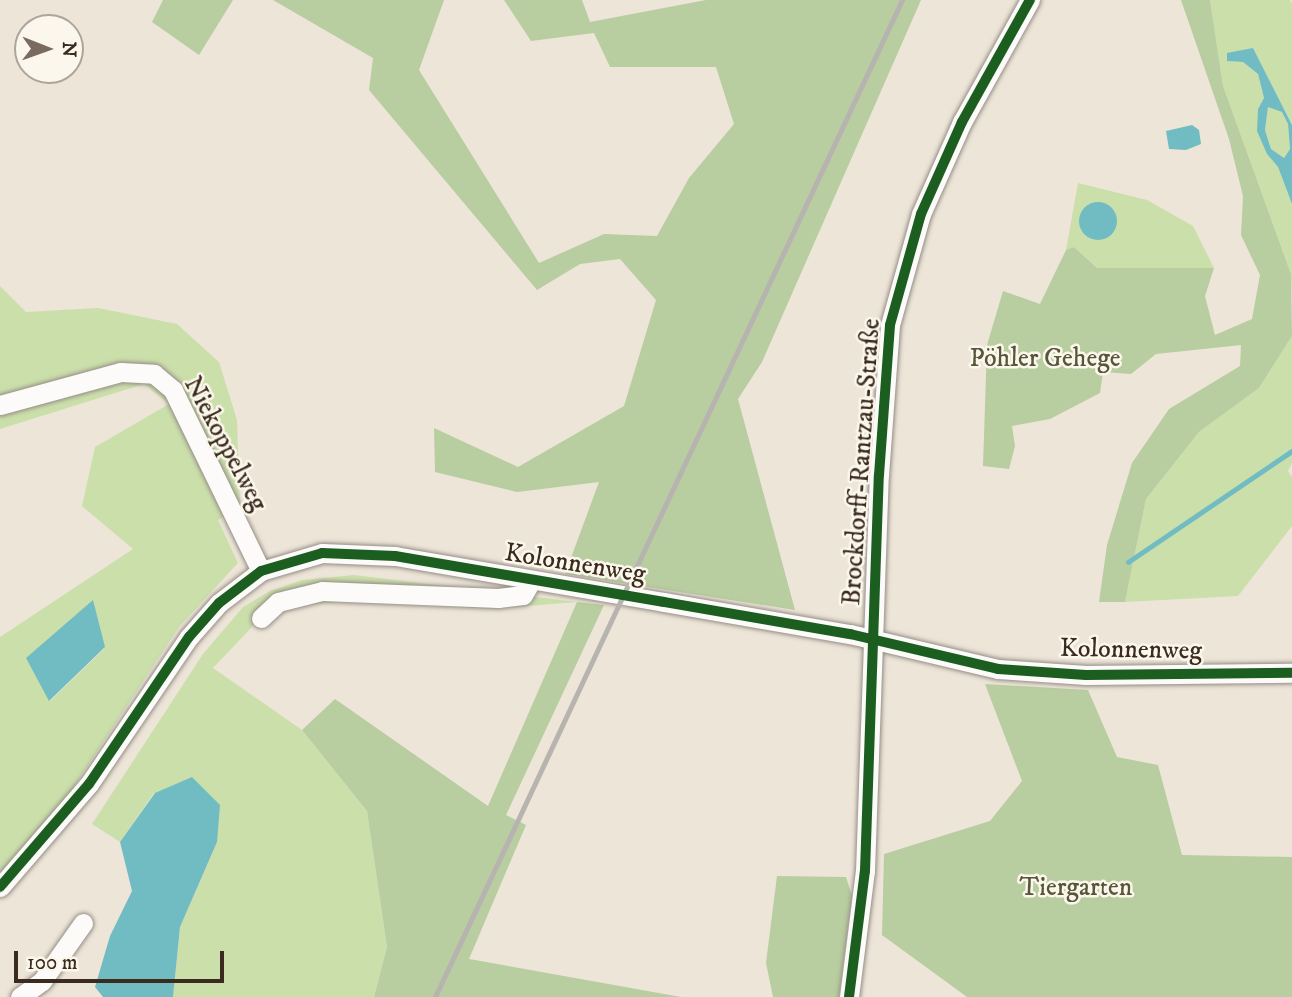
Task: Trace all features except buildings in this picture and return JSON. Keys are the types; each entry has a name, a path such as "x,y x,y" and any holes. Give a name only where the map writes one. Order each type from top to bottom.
{"street":[{"name":"Brockdorff-Rantzau-Straße","path":"849,997 865,871 883,397 890,325 903,268 921,214 962,122 1030,0"},
{"name":"Niekoppelweg","path":"0,405 121,372 154,374 173,390 261,571"},
{"name":"Kolonnenweg","path":"0,887 89,785 189,637 219,603 261,571 309,556 356,553 531,580 874,641 998,669 1086,675 1292,673"},
{"name":"Kolonnenweg","path":"261,618 278,602 310,593 360,590 498,598 523,595 531,580"},
{"path":"20,997 42,981 83,923"}],"green space":[{"path":"163,0 233,0 199,55 152,22"},
{"path":"273,0 444,0 419,70 539,263 604,234 657,236 689,178 734,124 716,67 610,67 594,33 531,41 504,0 582,0 590,22 706,0 921,0 762,362 738,399 795,610 565,574 599,482 517,492 435,472 434,428 518,467 624,406 656,300 620,259 580,264 537,290 369,90 373,58"},
{"name":"Pöhler Gehege","path":"1181,0 1210,0 1223,86 1291,274 1292,336 1259,388 1199,432 1146,499 1125,602 1099,602 1107,545 1132,463 1169,409 1240,366 1241,345 1156,354 1131,374 1103,372 1100,393 1050,419 1012,426 1015,446 1009,469 983,466 987,345 1003,291 1040,304 1066,250 1074,247 1097,268 1214,268 1205,296 1215,335 1252,319 1260,275 1241,235 1243,196 1229,139"},
{"path":"1210,0 1290,0 1292,4 1292,125 1253,48 1228,61 1243,62 1258,74 1264,98 1258,109 1267,154 1278,167 1292,204 1292,300 1291,274 1223,86"},
{"path":"1268,107 1282,112 1288,124 1290,149 1284,158 1271,149 1265,130"},
{"path":"1078,183 1147,200 1193,226 1214,268 1097,268 1074,247 1066,250"},
{"path":"0,286 26,312 98,308 177,324 219,362 237,420 240,509 218,520 238,563 179,627 65,800 0,874 0,637 133,549 82,506 95,447 169,404 144,384 0,429","holes":["56,634 105,648 50,701 27,658"]},
{"path":"1292,336 1292,463 1288,471 1292,477 1292,526 1238,596 1125,602 1146,499 1199,432 1259,388"},
{"path":"354,575 577,602 489,609 361,600 261,609 252,627 213,668 302,730 367,811 387,947 374,997 173,997 180,927 217,842 154,793 120,842 92,824 203,654 243,607 270,591 302,580"},
{"path":"577,602 604,605 506,815 526,825 469,959 681,997 374,997 387,947 367,811 302,730 335,699 488,806"},
{"name":"Tiergarten","path":"985,684 1088,690 1117,757 1158,765 1182,855 1292,857 1292,997 967,997 882,935 884,854 990,821 1022,781"},
{"path":"777,876 846,877 852,896 839,997 773,997 766,963"}],"water":[{"path":"1253,48 1292,125 1292,204 1278,167 1267,154 1257,131 1258,109 1264,98 1258,74 1243,62 1227,61 1227,53","holes":["1268,107 1282,112 1288,124 1290,149 1284,158 1271,149 1265,130"]},
{"path":"1192,125 1199,130 1201,144 1186,150 1169,149 1166,131"},
{"path":"1098,202 1112,207 1117,221 1112,235 1098,240 1084,235 1079,221 1084,207"},
{"path":"93,600 105,647 49,701 26,658"},
{"path":"192,777 220,805 217,842 180,927 173,997 103,997 95,987 110,936 132,891 120,842 155,793"}],"waterway":[{"path":"1128,562 1292,451"}],"railway":[{"path":"435,997 902,0"}],"cycle path":[{"path":"849,997 865,871 879,475 890,325 921,214 962,122 1030,0"},
{"path":"0,887 89,784 189,637 219,603 261,571 322,553 395,556 664,602 850,634 998,669 1086,675 1292,673"}]}
